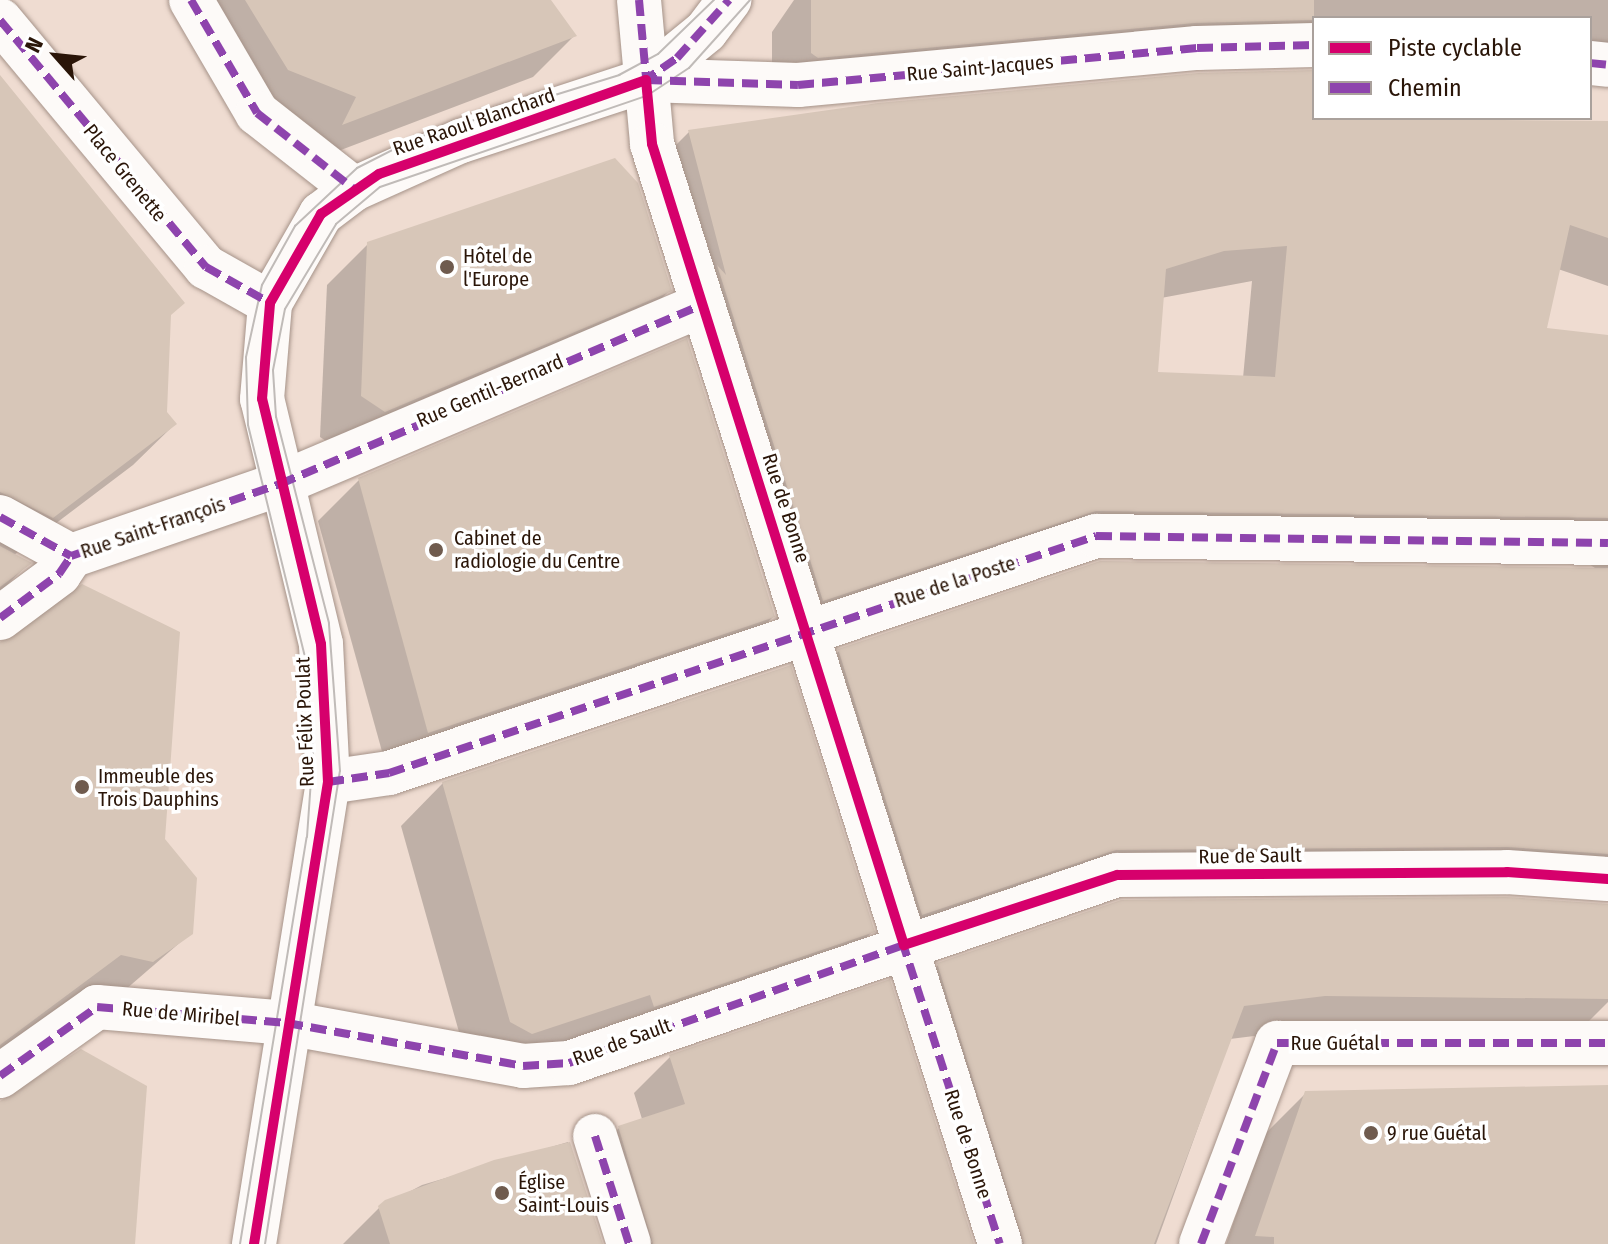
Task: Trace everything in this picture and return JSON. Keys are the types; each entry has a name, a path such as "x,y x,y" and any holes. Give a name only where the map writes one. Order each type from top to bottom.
{"street":[{"path":"191,0 257,113 338,202"},
{"name":"Rue de Bonne","path":"639,0 652,144 1000,1244"},
{"name":"Rue Raoul Blanchard","path":"338,202 461,141 646,80 706,31 729,0"},
{"name":"Place Grenette","path":"0,20 206,267 270,303"},
{"name":"Rue Saint-Jacques","path":"646,80 798,85 1197,48 1312,45"},
{"name":"Rue Félix Poulat","path":"254,1244 328,782 321,644 280,484 262,399 270,303 338,202"},
{"name":"Rue Gentil-Bernard","path":"280,484 702,305"},
{"name":"Rue Saint-François","path":"0,618 59,574 71,556 280,484"},
{"path":"0,517 71,556"},
{"name":"Rue de la Poste","path":"328,782 389,773 1096,536 1608,543"},
{"name":"Rue de Sault","path":"287,1023 523,1066 569,1063 904,945 1117,875 1507,872 1608,879"},
{"name":"Rue de Miribel","path":"0,1076 97,1007 287,1023"},
{"name":"Rue Guétal","path":"1201,1244 1277,1043 1608,1043"},
{"path":"595,1136 629,1244"}],"building":[{"path":"245,0 551,0 577,36 342,125 356,97 288,70"},
{"path":"811,0 1314,0 1312,20 1195,23 818,58 811,53"},
{"path":"1312,70 1312,120 1608,121 1608,238 1570,225 1547,328 1608,335 1608,518 1096,511 823,601 717,265 726,275 688,130 878,103 1198,73","holes":["1287,246 1275,377 1158,372 1166,269 1224,251"]},
{"path":"0,75 185,303 171,315 167,412 177,424 53,518 0,492"},
{"path":"615,158 638,183 672,291 385,412 361,396 367,242"},
{"path":"687,338 775,617 428,733 358,478"},
{"path":"0,546 32,563 0,587"},
{"path":"1100,561 1608,568 1608,854 1507,847 1116,850 922,915 838,649"},
{"name":"Immeuble des Trois Dauphins","path":"82,584 180,632 165,839 197,878 193,934 153,962 121,955 0,1045 0,642"},
{"path":"791,665 875,932 654,1007 650,995 532,1034 510,1022 442,782"},
{"path":"1506,897 1608,904 1608,999 1325,996 1244,1006 1154,1244 1024,1244 937,963 1121,900"},
{"path":"890,979 974,1244 653,1244 618,1126 685,1104 669,1055"},
{"path":"81,1049 147,1086 135,1244 0,1244 0,1101"},
{"path":"1608,1085 1608,1244 1274,1244 1274,1237 1255,1236 1305,1091"},
{"name":"Église Saint-Louis","path":"570,1142 603,1244 390,1244 378,1206 385,1200 494,1160"}],"tram line":[{"path":"240,1244 307,837 313,752 305,657 248,425 246,357 262,285 295,226 357,168 416,138 619,75 658,54 714,0"},
{"path":"265,1244 340,771 329,623 276,417 273,370 285,309 336,224 380,187 648,95 689,68 750,0"}],"marked path":[{"path":"191,0 257,113 354,189"},
{"path":"639,0 647,88"},
{"path":"642,82 677,58 729,0"},
{"path":"0,20 206,267 270,303"},
{"path":"646,80 798,85 1197,48 1312,45"},
{"path":"1592,63 1608,65"},
{"path":"71,556 280,484 702,305"},
{"path":"0,517 71,556"},
{"path":"328,782 389,773 1096,536 1608,543"},
{"path":"0,618 59,574 71,556"},
{"path":"902,941 1000,1244"},
{"path":"0,1076 97,1007 287,1023 523,1066 569,1063 909,943"},
{"path":"1201,1244 1277,1043 1608,1043"},
{"path":"595,1136 629,1244"}],"cycle path":[{"path":"254,1244 328,782 321,644 262,399 270,303 321,214 379,174 646,80 652,144 904,945 1117,875 1507,872 1608,879"}],"place":[{"name":"Hôtel de l'Europe","path":"447,267"},
{"name":"Cabinet de radiologie du Centre","path":"436,550"},
{"name":"Immeuble des Trois Dauphins","path":"82,787"},
{"name":"9 rue Guétal","path":"1371,1133"},
{"name":"Église Saint-Louis","path":"502,1193"}]}
